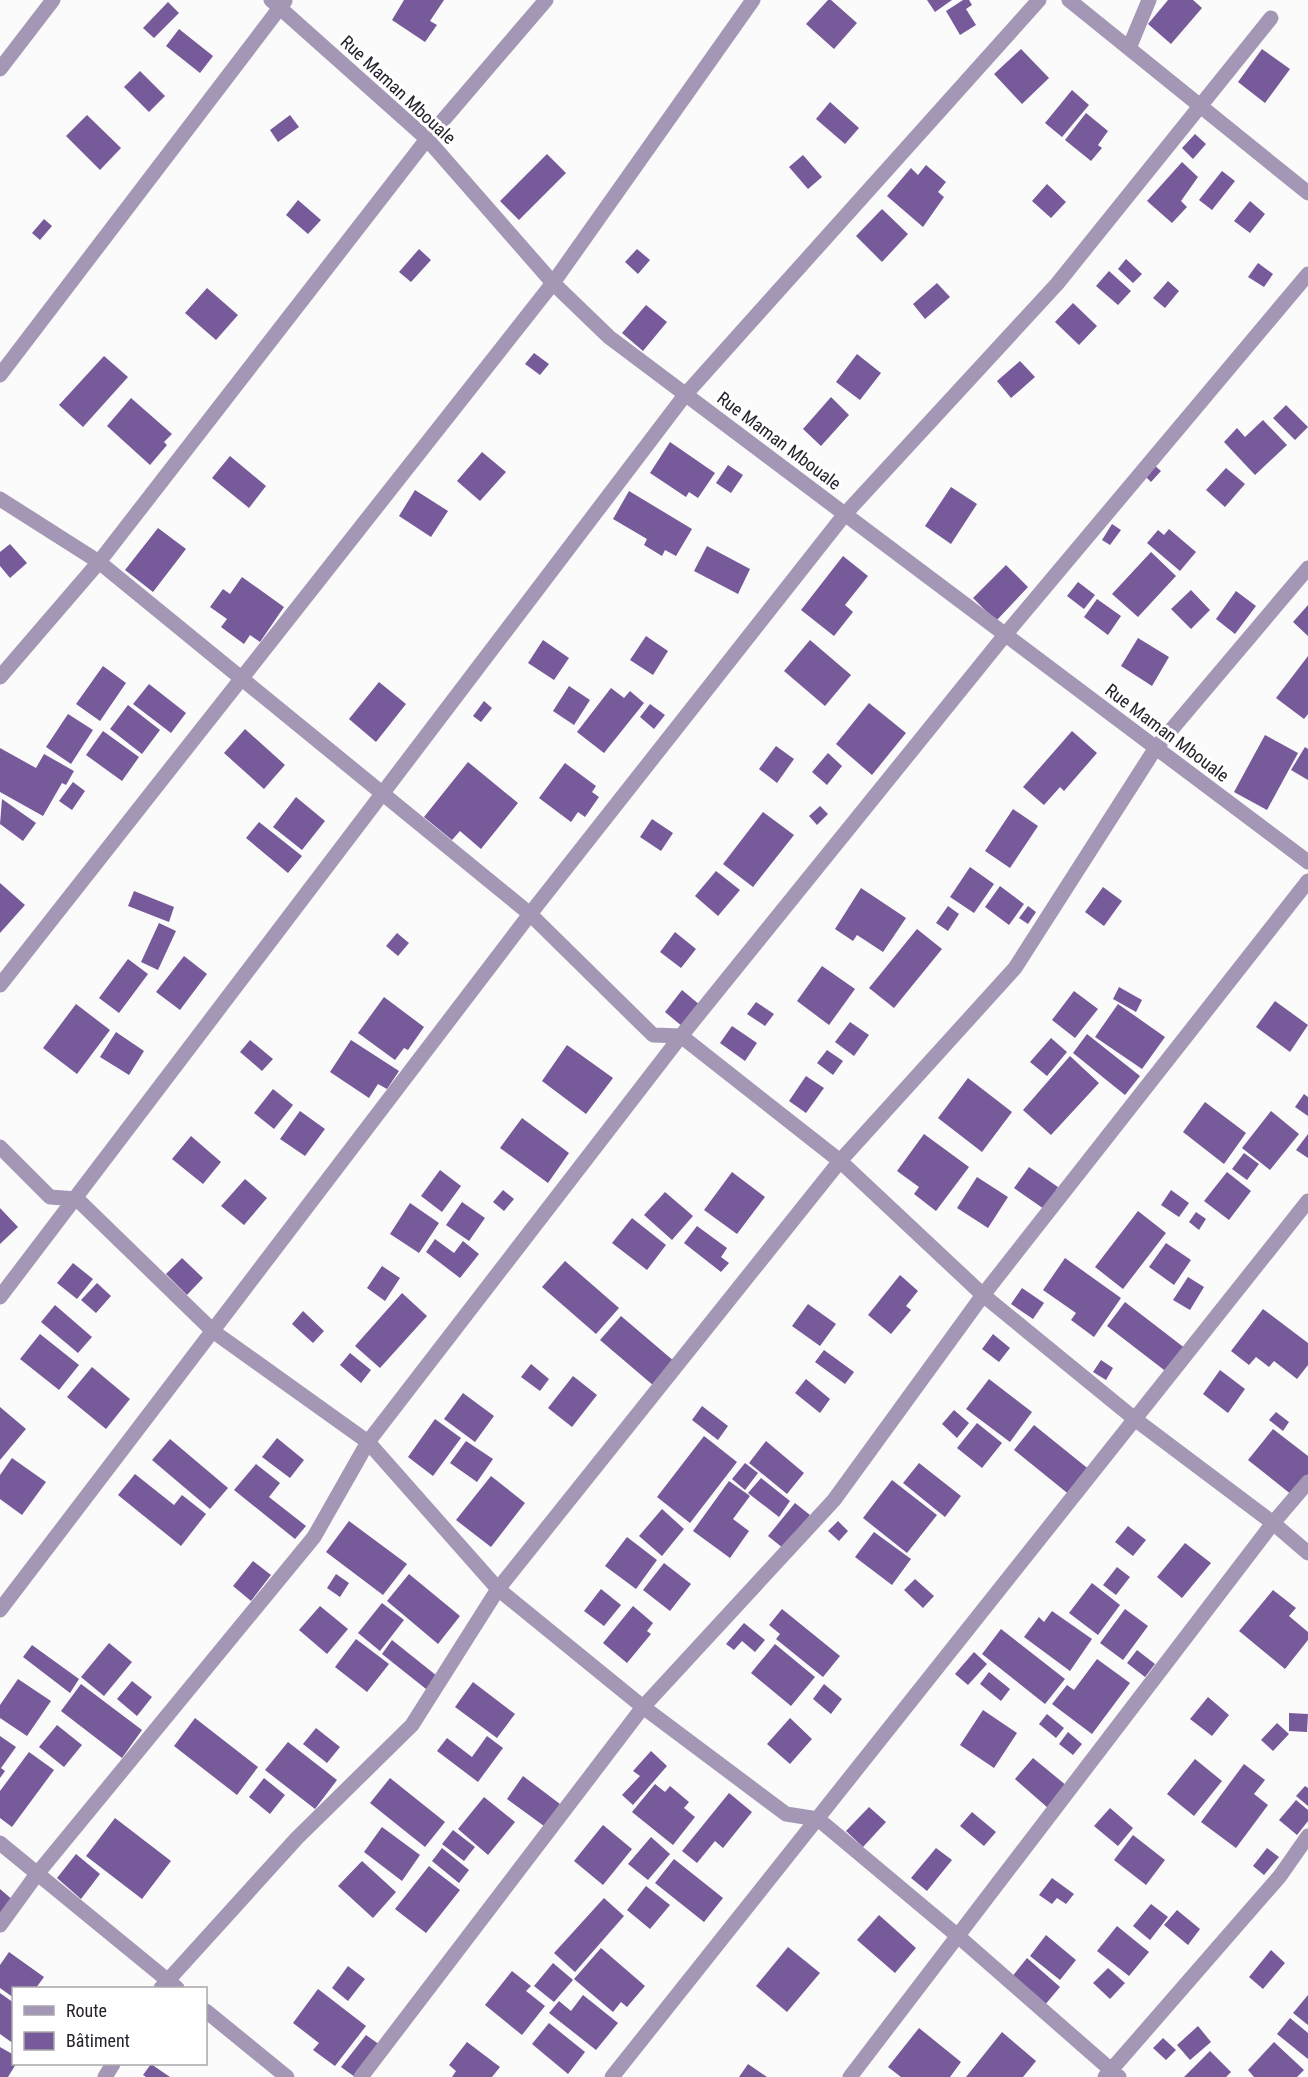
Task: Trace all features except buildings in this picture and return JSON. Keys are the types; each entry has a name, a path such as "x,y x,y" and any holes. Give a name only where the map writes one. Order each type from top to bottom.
{"street":[{"path":"0,69 53,0"},
{"path":"0,677 99,562 427,139 546,0"},
{"path":"0,985 553,283 753,0"},
{"path":"0,1298 685,395 1040,0"},
{"path":"1069,0 1308,193"},
{"path":"1129,48 1149,0"},
{"path":"0,375 279,2"},
{"name":"Rue Maman Mbouale","path":"279,2 427,139 553,283 609,338 1308,862"},
{"path":"0,1610 214,1332 530,914 845,514 1057,284 1201,108 1271,18"},
{"path":"0,1925 37,1874 314,1537 368,1442 681,1036 1005,635 1308,274"},
{"path":"0,499 99,562 530,914 653,1035 681,1036 840,1161 983,1296 1136,1420 1273,1523 1308,1553"},
{"path":"0,1843 168,1986 297,1838 412,1725 498,1589 840,1161 1015,968 1155,749 1308,568"},
{"path":"361,2077 643,1707 834,1500 983,1296 1308,881"},
{"path":"0,1147 50,1197 77,1199 214,1332 368,1442 498,1589 643,1707 786,1814 818,1819 959,1937 1112,2075 1280,1876 1308,1836"},
{"path":"612,2077 1308,1201"},
{"path":"850,2077 1273,1523 1308,1482"},
{"path":"207,2013 287,2077"}]}
